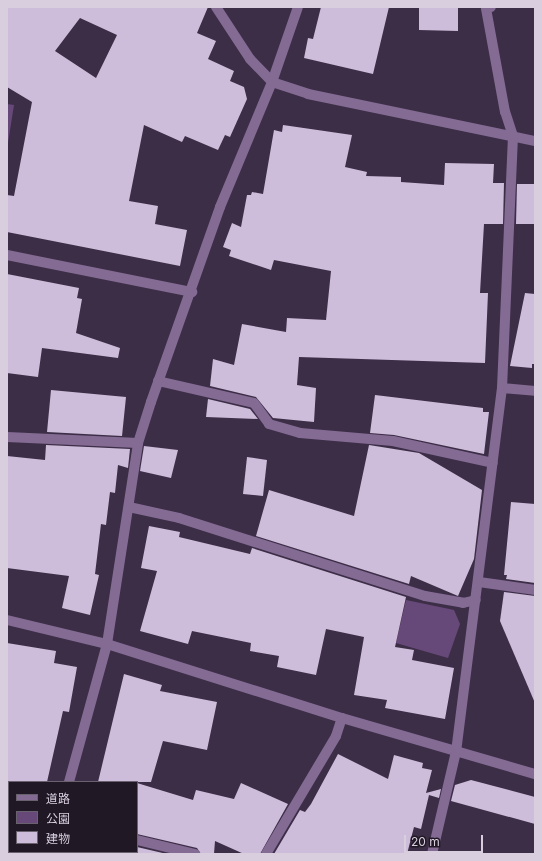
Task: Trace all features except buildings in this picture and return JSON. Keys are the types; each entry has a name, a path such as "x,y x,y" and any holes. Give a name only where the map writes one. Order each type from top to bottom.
{"street":[{"path":"216,7 250,59 272,82 308,94 535,141"},
{"path":"69,781 107,644 138,443 158,381 192,292 220,207 272,82 298,7"},
{"path":"432,854 456,752 479,582 502,388 512,136 505,112 486,8 491,7"},
{"path":"7,255 192,292"},
{"path":"158,381 254,403 269,424 300,433 393,441 493,463"},
{"path":"502,388 535,391"},
{"path":"7,437 138,443"},
{"path":"129,508 179,518 425,596 463,603 476,600"},
{"path":"479,582 535,590"},
{"path":"7,620 107,644 342,718 535,774"},
{"path":"266,854 336,736 342,718"},
{"path":"138,840 195,854"}],"green space":[{"path":"7,104 14,105 7,149"},
{"path":"406,600 454,610 460,624 448,658 396,643"}]}
